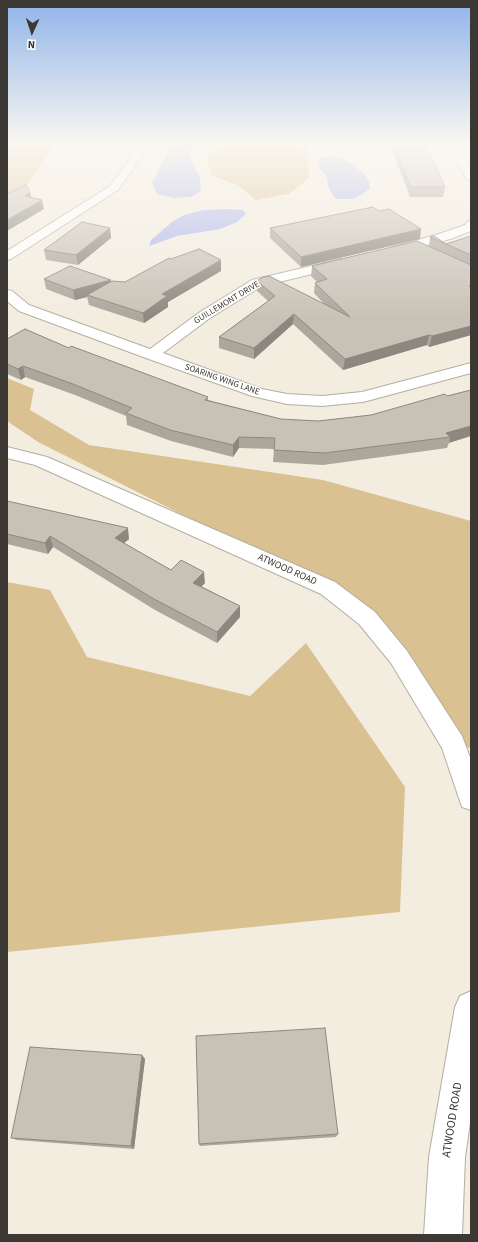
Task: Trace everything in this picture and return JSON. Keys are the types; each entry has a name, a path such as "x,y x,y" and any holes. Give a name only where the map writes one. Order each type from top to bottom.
{"street":[{"path":"7,256 90,203"},
{"path":"383,254 415,246 471,226"},
{"name":"GUILLEMONT DRIVE","path":"151,355 205,314 257,283 352,260"},
{"name":"SOARING WING LANE","path":"7,294 24,308 258,393 287,399 322,401 363,397 471,368"},
{"name":"ATWOOD ROAD","path":"7,452 41,461 328,588 367,618 399,657 453,744 471,798"},
{"name":"ATWOOD ROAD","path":"443,1235 447,1157 471,1007"}],"shaded area":[{"path":"7,378 34,389 30,410 89,445 323,480 471,521 471,748 453,744 399,657 328,588 38,442 7,421"},
{"path":"7,582 50,590 87,657 250,696 306,643 405,787 400,912 7,952"}],"water":[{"path":"203,210 243,210 246,214 237,222 220,229 177,236 149,246 151,240 172,222 184,215"}],"building":[{"path":"7,203 37,203 7,220"},
{"path":"373,207 379,211 389,209 421,229 301,257 270,228"},
{"path":"82,222 110,228 76,255 44,250"},
{"path":"434,236 446,244 471,236 471,255 430,237"},
{"path":"417,241 471,265 471,285 469,286 471,287 471,326 432,336 429,335 345,359 294,314 254,348 219,337 275,296 257,281 263,277 269,276 350,317 315,283 327,279 312,266"},
{"path":"199,249 221,260 162,294 167,296 143,313 87,295 112,281 125,282 169,258 171,259"},
{"path":"70,266 111,280 73,290 44,279"},
{"path":"25,329 69,348 71,346 208,397 205,400 281,419 318,421 371,415 445,394 447,396 471,390 471,426 446,433 450,437 324,453 274,450 275,438 239,437 233,445 170,430 126,413 132,408 73,384 23,366 18,369 7,364 7,339"},
{"path":"7,501 128,528 115,538 171,570 181,560 204,572 193,583 240,606 217,632 154,599 50,536 45,543 7,534"},
{"path":"325,1028 338,1134 199,1144 196,1036"},
{"path":"30,1047 142,1055 131,1146 11,1138"}]}
